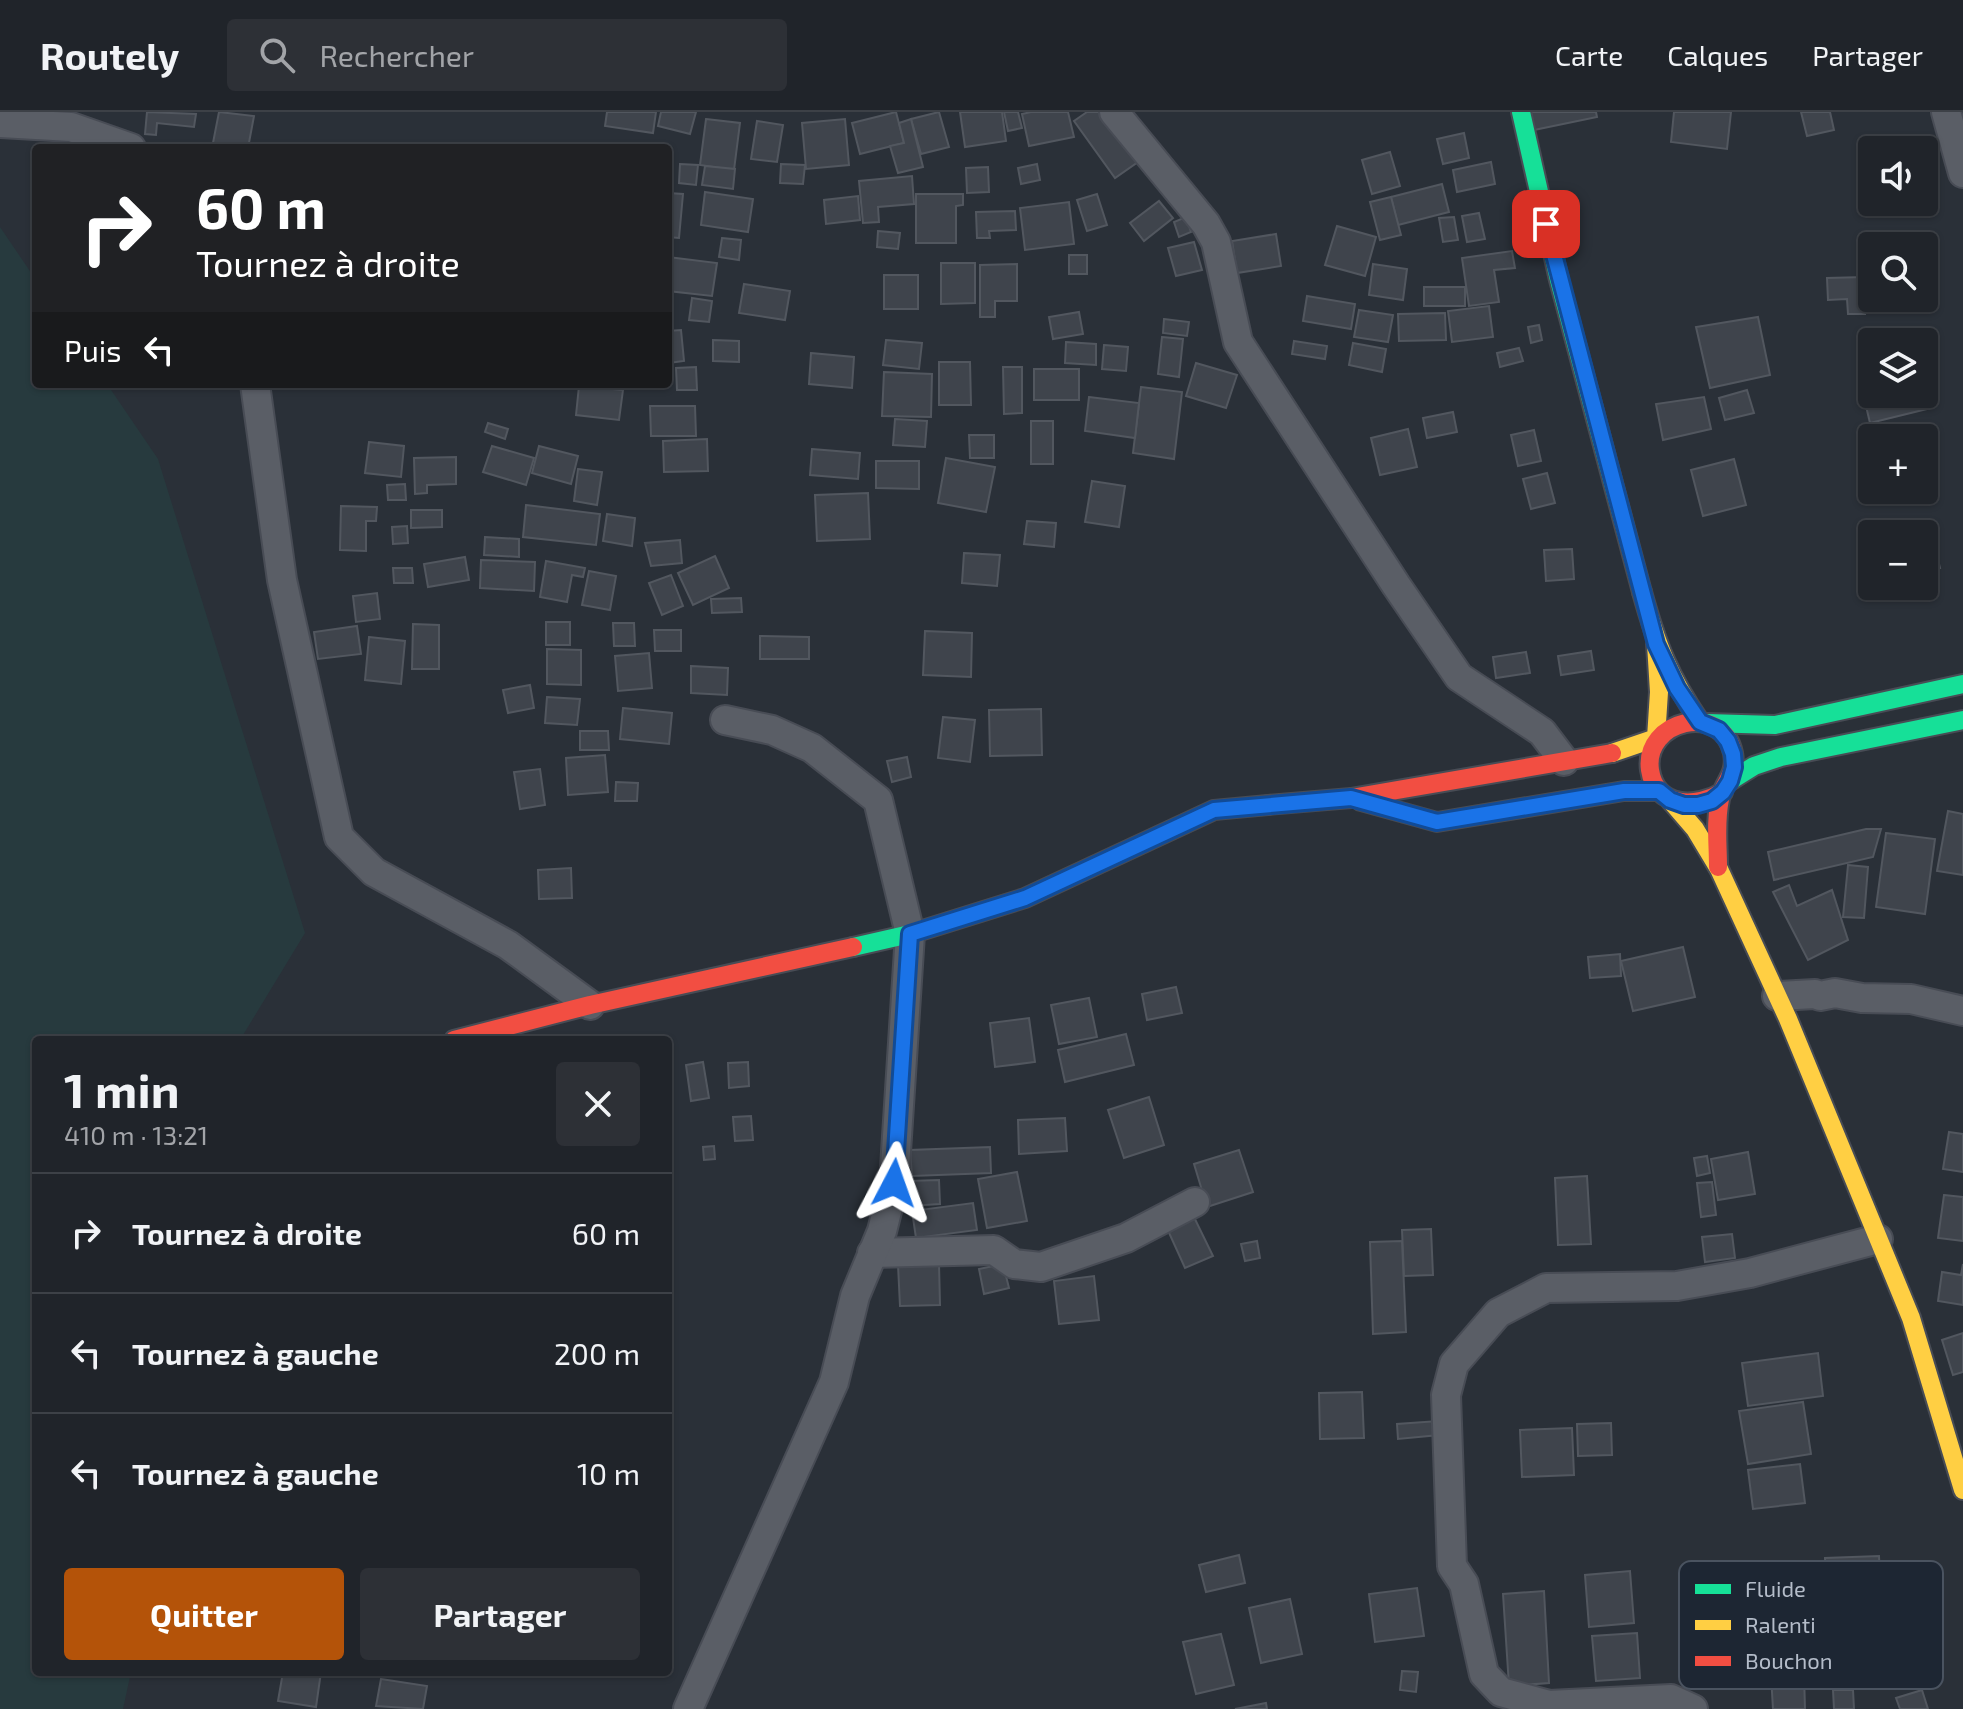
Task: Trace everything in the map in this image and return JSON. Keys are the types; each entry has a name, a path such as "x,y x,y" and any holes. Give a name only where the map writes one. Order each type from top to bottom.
{"street":[{"path":"1114,112 1206,224 1216,242 1238,342 1459,677 1542,732 1564,761"},
{"path":"1521,112 1559,280 1656,644 1677,688 1704,723 1719,730 1733,754 1734,767 1717,823 1719,869"},
{"path":"1952,120 1963,173"},
{"path":"0,123 71,127 120,144"},
{"path":"256,388 282,580 339,837 374,872 508,945 590,1005"},
{"path":"1656,644 1659,692 1656,738 1650,751 1652,779 1695,829 1719,869 1777,996 1911,1318 1959,1461 1963,1490"},
{"path":"470,1036 590,1005 910,934 1025,898 1214,810 1351,798 1622,751 1656,738 1680,722 1775,725 1963,684"},
{"path":"688,1709 834,1382 855,1296 882,1231 894,1183 910,934 878,800 812,748 772,730 725,720"},
{"path":"1351,798 1437,822 1624,791 1665,795 1684,805 1698,805 1712,801 1726,786 1754,766 1781,757 1963,720"},
{"path":"1777,996 1835,993 1862,998 1911,999 1963,1011"},
{"path":"872,1253 994,1250 1014,1264 1041,1267 1126,1238 1195,1202"},
{"path":"1693,1709 1671,1699 1549,1705 1501,1692 1484,1674 1464,1584 1452,1566 1446,1395 1454,1364 1498,1313 1546,1288 1677,1286 1750,1273 1878,1239"}],"green space":[{"path":"0,227 32,274 32,388 110,388 158,459 305,933 242,1036 32,1036 32,1676 130,1676 123,1709 0,1709"}],"building":[{"path":"147,112 196,114 194,127 157,123 156,135 145,134"},
{"path":"219,112 254,116 249,144 213,144"},
{"path":"607,112 656,112 653,133 605,126"},
{"path":"661,112 696,112 690,134 658,126"},
{"path":"896,112 904,143 860,154 852,123"},
{"path":"939,112 949,147 921,154 911,119"},
{"path":"960,112 1002,112 1006,141 965,147"},
{"path":"1004,112 1018,112 1022,128 1008,131"},
{"path":"1068,112 1074,137 1029,146 1022,114"},
{"path":"1087,112 1102,112 1138,162 1115,178 1074,121"},
{"path":"1531,112 1596,112 1597,117 1534,130"},
{"path":"1674,112 1731,112 1727,149 1671,142"},
{"path":"1801,112 1830,112 1834,130 1807,136"},
{"path":"706,119 740,123 734,170 700,165"},
{"path":"845,119 849,165 806,169 802,123"},
{"path":"911,119 923,167 898,173 890,146 904,143 899,123"},
{"path":"757,121 783,125 777,162 751,159"},
{"path":"1464,133 1469,158 1443,164 1437,139"},
{"path":"1390,152 1400,186 1372,194 1362,160"},
{"path":"1491,162 1495,184 1457,192 1453,170"},
{"path":"680,164 698,165 696,185 679,183"},
{"path":"781,164 805,165 803,184 780,183"},
{"path":"1037,164 1040,180 1021,184 1018,168"},
{"path":"705,166 735,169 733,189 702,185"},
{"path":"988,167 989,192 967,193 966,168"},
{"path":"912,176 914,204 878,207 879,222 863,223 859,181"},
{"path":"1442,184 1449,212 1398,225 1391,197"},
{"path":"705,192 753,199 748,232 701,225"},
{"path":"672,193 683,194 679,238 672,237"},
{"path":"916,194 963,194 963,205 956,206 956,243 916,243"},
{"path":"1097,194 1107,225 1087,231 1077,200"},
{"path":"858,196 860,220 826,224 824,200"},
{"path":"1391,197 1401,235 1380,240 1370,202"},
{"path":"1159,201 1173,218 1144,241 1130,223"},
{"path":"1069,202 1074,244 1025,250 1020,208"},
{"path":"1015,211 1016,230 989,231 990,238 977,238 976,212"},
{"path":"1479,213 1485,239 1467,242 1462,216"},
{"path":"1186,217 1191,232 1179,237 1174,222"},
{"path":"1454,217 1458,240 1443,242 1439,218"},
{"path":"1337,226 1376,237 1365,276 1325,265"},
{"path":"878,231 900,233 898,249 877,247"},
{"path":"1276,234 1281,266 1237,273 1232,241"},
{"path":"722,238 741,240 739,260 719,257"},
{"path":"1194,242 1202,270 1176,276 1168,248"},
{"path":"1512,251 1515,268 1494,270 1499,302 1469,306 1462,258"},
{"path":"1069,255 1087,255 1087,274 1069,274"},
{"path":"672,257 717,263 712,296 672,291"},
{"path":"941,263 975,263 975,303 941,304"},
{"path":"1017,264 1017,301 995,301 995,317 980,317 980,265"},
{"path":"1373,264 1407,269 1403,300 1369,295"},
{"path":"884,275 918,275 918,309 884,309"},
{"path":"1858,277 1858,312 1865,314 1848,314 1847,299 1828,300 1827,278"},
{"path":"744,284 790,291 785,320 739,313"},
{"path":"1424,287 1465,287 1465,306 1424,306"},
{"path":"1307,296 1355,304 1351,329 1303,321"},
{"path":"692,298 712,301 709,322 689,320"},
{"path":"1489,306 1493,337 1452,342 1448,311"},
{"path":"1359,310 1393,315 1388,342 1354,337"},
{"path":"1079,312 1083,334 1053,339 1049,317"},
{"path":"1445,313 1446,340 1399,341 1398,314"},
{"path":"1758,317 1770,375 1710,388 1696,327"},
{"path":"1164,319 1189,322 1187,336 1163,333"},
{"path":"1539,325 1542,340 1531,343 1528,327"},
{"path":"681,330 684,361 672,362 672,331"},
{"path":"1162,337 1183,339 1179,377 1158,374"},
{"path":"713,340 739,341 739,362 713,361"},
{"path":"886,340 922,343 919,369 883,365"},
{"path":"1294,341 1327,346 1325,359 1292,354"},
{"path":"1066,342 1096,344 1096,365 1065,363"},
{"path":"1353,343 1386,349 1382,372 1349,365"},
{"path":"1104,345 1128,347 1126,371 1102,369"},
{"path":"1519,348 1523,361 1500,367 1497,353"},
{"path":"811,353 854,357 852,388 809,384"},
{"path":"939,362 970,362 971,405 939,405"},
{"path":"1196,363 1237,375 1226,408 1186,396"},
{"path":"696,367 697,390 677,390 676,368"},
{"path":"1003,367 1022,367 1022,413 1004,414"},
{"path":"1034,369 1079,369 1079,400 1034,400"},
{"path":"884,372 932,374 931,417 882,416"},
{"path":"1141,387 1182,392 1174,459 1133,453"},
{"path":"579,388 623,390 619,420 576,415"},
{"path":"1747,390 1754,413 1725,420 1719,398"},
{"path":"1089,397 1139,403 1135,438 1085,431"},
{"path":"1704,397 1711,429 1663,440 1656,404"},
{"path":"650,406 695,406 696,436 651,436"},
{"path":"1866,408 1927,409 1870,423"},
{"path":"1453,412 1457,432 1427,438 1423,418"},
{"path":"895,419 927,421 925,447 893,445"},
{"path":"1031,421 1053,421 1053,464 1031,464"},
{"path":"488,423 508,429 505,439 485,432"},
{"path":"1408,429 1417,467 1380,475 1371,438"},
{"path":"1534,430 1541,461 1518,466 1511,435"},
{"path":"969,435 994,435 994,458 970,458"},
{"path":"707,439 708,471 664,472 663,441"},
{"path":"369,442 404,446 401,477 365,473"},
{"path":"492,446 534,458 526,485 483,472"},
{"path":"539,446 578,456 571,484 532,473"},
{"path":"812,449 860,453 858,479 810,475"},
{"path":"456,457 456,484 427,485 427,493 415,494 414,458"},
{"path":"946,458 995,467 986,512 938,503"},
{"path":"1734,459 1746,505 1703,516 1691,470"},
{"path":"876,461 919,461 919,489 876,488"},
{"path":"578,469 602,472 597,505 574,501"},
{"path":"1547,473 1555,503 1531,509 1523,479"},
{"path":"1092,481 1125,486 1119,527 1085,522"},
{"path":"405,484 406,500 388,500 387,485"},
{"path":"868,493 870,539 817,541 815,495"},
{"path":"526,505 600,514 596,545 523,537"},
{"path":"341,506 377,507 376,521 366,521 366,551 340,550"},
{"path":"411,510 442,510 442,527 411,528"},
{"path":"607,514 635,518 632,546 603,541"},
{"path":"1027,521 1056,523 1054,547 1024,544"},
{"path":"407,526 408,543 393,544 392,527"},
{"path":"485,537 519,539 519,557 484,555"},
{"path":"680,540 682,563 651,566 645,543"},
{"path":"1572,549 1574,579 1546,581 1544,550"},
{"path":"964,553 1000,555 997,586 962,583"},
{"path":"715,556 729,588 693,605 678,573"},
{"path":"465,557 469,580 428,587 424,564"},
{"path":"481,560 535,562 534,591 480,588"},
{"path":"546,561 585,568 583,577 572,575 567,602 540,597"},
{"path":"393,568 412,568 413,583 394,583"},
{"path":"589,571 616,576 610,610 582,605"},
{"path":"671,575 683,606 662,615 649,583"},
{"path":"377,593 380,619 356,622 353,596"},
{"path":"741,598 742,612 712,613 711,599"},
{"path":"546,622 570,622 570,645 546,645"},
{"path":"613,623 634,623 635,646 614,646"},
{"path":"413,624 439,625 439,669 412,669"},
{"path":"357,626 361,654 318,659 314,632"},
{"path":"654,630 681,630 681,651 655,651"},
{"path":"925,631 972,633 971,677 923,675"},
{"path":"760,636 809,637 809,659 760,659"},
{"path":"369,637 405,641 401,684 365,680"},
{"path":"547,649 581,650 581,685 547,684"},
{"path":"1591,651 1594,670 1561,675 1558,656"},
{"path":"1526,652 1530,673 1496,678 1493,657"},
{"path":"649,653 652,688 618,691 615,656"},
{"path":"691,666 728,668 727,695 691,693"},
{"path":"530,685 534,708 508,713 503,690"},
{"path":"547,697 580,699 577,725 545,723"},
{"path":"623,708 672,713 669,744 620,739"},
{"path":"1041,709 1042,755 990,756 989,710"},
{"path":"943,717 975,720 970,762 938,758"},
{"path":"580,731 608,731 609,750 580,750"},
{"path":"605,755 608,792 568,795 566,758"},
{"path":"907,757 911,777 892,782 887,761"},
{"path":"540,769 545,805 520,809 514,772"},
{"path":"616,782 638,783 637,801 615,801"},
{"path":"1948,811 1963,814 1963,875 1937,871"},
{"path":"1866,829 1881,829 1873,857 1774,880 1768,852"},
{"path":"1886,833 1935,839 1925,914 1876,907"},
{"path":"1848,865 1868,867 1864,918 1843,917"},
{"path":"571,868 572,898 539,899 538,870"},
{"path":"1789,885 1797,906 1832,890 1848,940 1808,960 1773,892"},
{"path":"1683,947 1695,997 1633,1011 1621,961"},
{"path":"1620,954 1621,976 1590,978 1588,957"},
{"path":"1176,987 1182,1013 1147,1020 1142,994"},
{"path":"1089,998 1097,1037 1059,1044 1051,1005"},
{"path":"1029,1018 1035,1062 995,1067 990,1023"},
{"path":"1126,1034 1134,1065 1065,1082 1058,1050"},
{"path":"703,1062 709,1098 691,1101 686,1065"},
{"path":"748,1062 749,1086 729,1088 728,1063"},
{"path":"1149,1097 1164,1145 1124,1158 1108,1110"},
{"path":"751,1116 753,1140 735,1141 733,1117"},
{"path":"1065,1118 1067,1151 1019,1154 1018,1120"},
{"path":"1949,1132 1963,1134 1963,1172 1943,1169"},
{"path":"714,1146 715,1159 704,1160 703,1147"},
{"path":"990,1147 991,1173 912,1176 910,1150"},
{"path":"1239,1150 1253,1192 1207,1207 1194,1164"},
{"path":"1748,1152 1755,1194 1718,1200 1711,1159"},
{"path":"1707,1156 1710,1173 1697,1176 1694,1158"},
{"path":"1017,1172 1027,1221 987,1228 978,1179"},
{"path":"1587,1176 1591,1244 1558,1245 1555,1178"},
{"path":"939,1180 940,1204 909,1206 908,1181"},
{"path":"1712,1182 1716,1215 1701,1217 1697,1183"},
{"path":"1944,1195 1963,1197 1963,1241 1938,1238"},
{"path":"973,1203 977,1230 916,1238 912,1211"},
{"path":"1191,1211 1213,1256 1185,1268 1165,1224"},
{"path":"1431,1229 1433,1275 1404,1276 1402,1230"},
{"path":"1732,1234 1735,1258 1705,1262 1702,1237"},
{"path":"1257,1241 1260,1258 1245,1261 1241,1244"},
{"path":"1402,1241 1406,1332 1373,1334 1370,1242"},
{"path":"939,1264 940,1305 900,1306 898,1265"},
{"path":"1003,1264 1009,1288 984,1294 979,1269"},
{"path":"1963,1264 1963,1305 1938,1301 1942,1272 1961,1275"},
{"path":"1094,1276 1099,1320 1059,1324 1054,1281"},
{"path":"1963,1333 1963,1372 1953,1375 1942,1340"},
{"path":"1818,1353 1823,1396 1748,1406 1742,1363"},
{"path":"1362,1392 1364,1438 1320,1439 1319,1393"},
{"path":"1803,1402 1811,1454 1748,1464 1739,1411"},
{"path":"1438,1421 1439,1435 1398,1439 1397,1424"},
{"path":"1611,1423 1612,1455 1578,1456 1577,1424"},
{"path":"1572,1428 1574,1475 1522,1477 1520,1430"},
{"path":"1800,1464 1805,1503 1753,1509 1748,1470"},
{"path":"1239,1555 1245,1583 1206,1592 1199,1565"},
{"path":"1879,1556 1879,1561 1825,1561 1825,1558"},
{"path":"1630,1571 1634,1623 1589,1627 1585,1575"},
{"path":"1417,1588 1424,1636 1375,1642 1369,1594"},
{"path":"1544,1591 1549,1683 1509,1686 1503,1594"},
{"path":"1290,1599 1302,1654 1261,1663 1249,1608"},
{"path":"1637,1633 1640,1678 1596,1681 1592,1636"},
{"path":"1221,1634 1234,1685 1196,1694 1183,1642"},
{"path":"1402,1671 1418,1672 1416,1692 1400,1690"},
{"path":"282,1676 320,1676 316,1707 278,1701"},
{"path":"381,1679 427,1686 423,1709 376,1706"},
{"path":"1772,1689 1804,1689 1805,1709 1773,1709"},
{"path":"1833,1690 1853,1690 1854,1709 1834,1709"},
{"path":"1922,1690 1928,1709 1900,1709 1896,1698"},
{"path":"1266,1703 1267,1709 1235,1709"}],"traffic: fast":[{"path":"1521,112 1559,280 1642,592"},
{"path":"1707,723 1775,725 1963,684"},
{"path":"1730,781 1754,766 1781,757 1963,720"},
{"path":"1361,801 1437,822 1624,791 1659,791"},
{"path":"853,947 910,934 1025,898 1214,810 1268,805"}],"traffic: slow":[{"path":"1642,592 1665,660 1700,722"},
{"path":"1612,753 1656,738 1659,692 1656,644"},
{"path":"1670,800 1695,829 1719,869 1788,1019 1911,1318 1963,1490"}],"traffic: jam":[{"path":"1718,867 1718,808 1734,761 1726,737 1714,727 1700,722 1685,723 1670,729 1658,739 1651,753 1650,770 1660,792 1679,802 1701,801 1723,792"},
{"path":"1268,805 1351,798 1612,753"},
{"path":"470,1036 590,1005 853,947"}],"route":[{"path":"894,1183 910,934 1025,898 1214,810 1351,798 1437,822 1624,791 1659,791 1670,800 1684,805 1712,801 1723,792 1734,767 1733,754 1719,730 1700,722 1677,688 1656,644 1546,224"}]}
